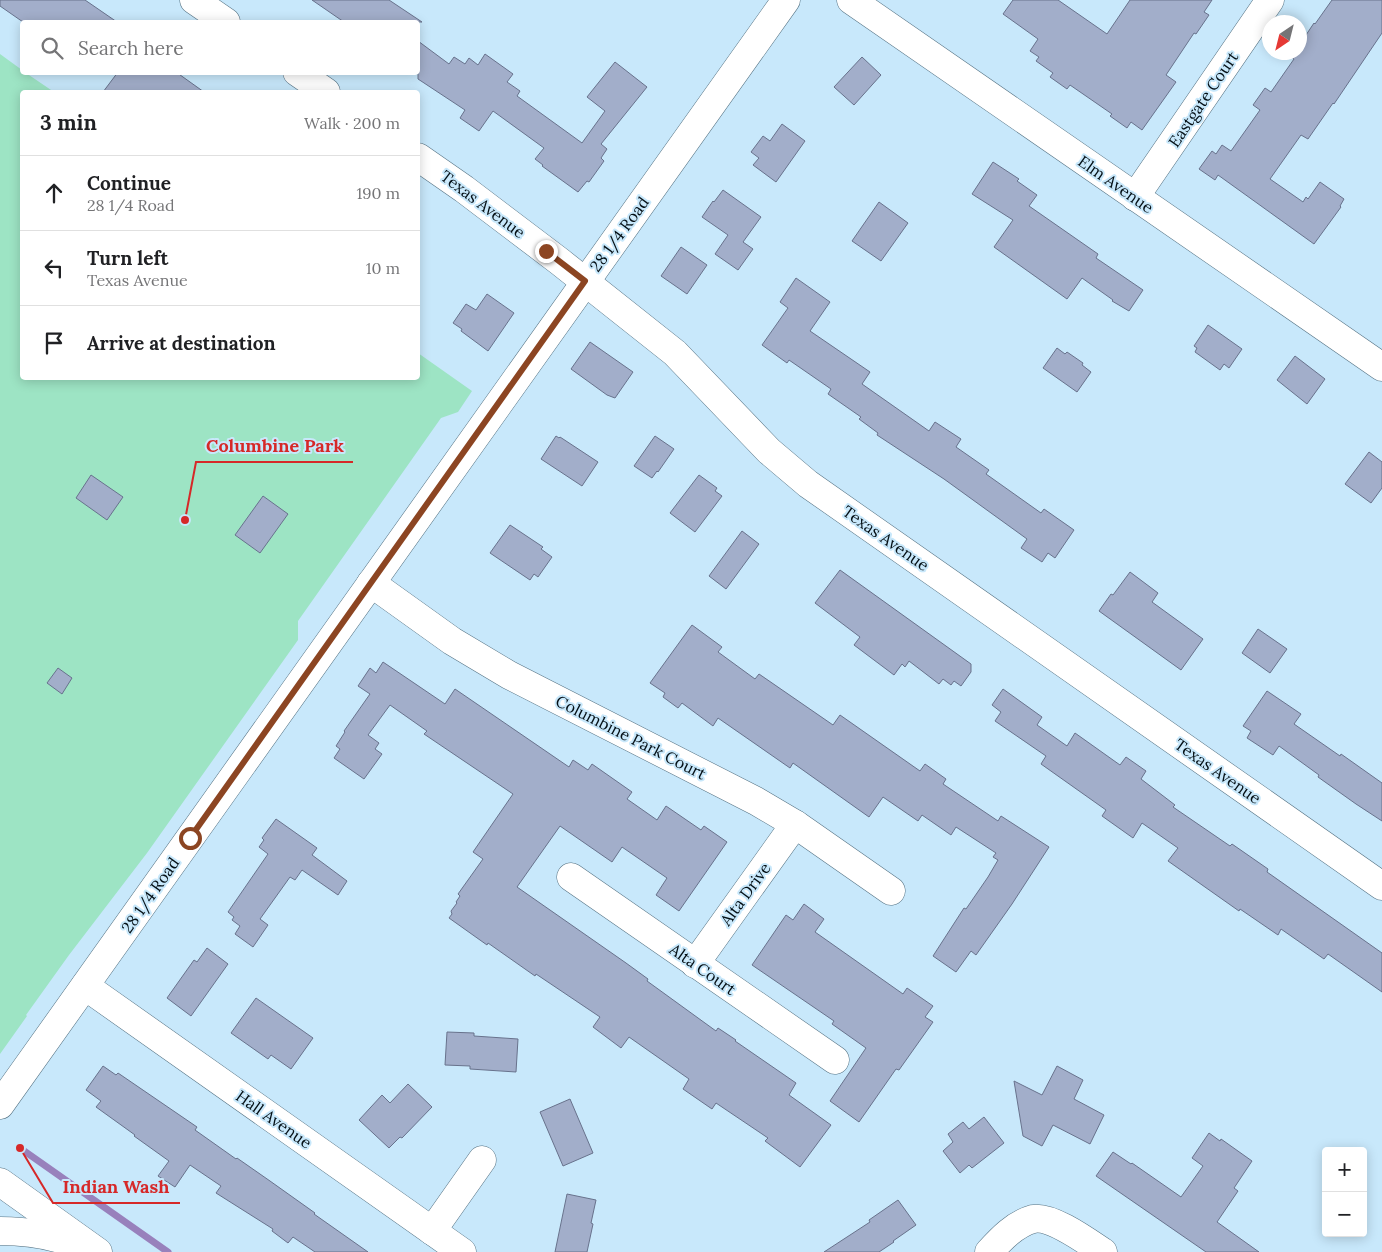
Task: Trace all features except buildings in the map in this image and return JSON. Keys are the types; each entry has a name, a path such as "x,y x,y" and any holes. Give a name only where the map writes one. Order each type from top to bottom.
{"street":[{"path":"194,0 223,20"},
{"name":"28 1/4 Road","path":"0,1105 786,0"},
{"name":"Elm Avenue","path":"851,0 1382,367"},
{"name":"Eastgate Court","path":"1135,197 1270,0"},
{"path":"302,75 323,90"},
{"name":"Texas Avenue","path":"420,157 585,281 675,353 769,451 808,484 1382,886"},
{"name":"Columbine Park Court","path":"371,584 444,635 509,675 756,801 795,824 891,890"},
{"name":"Alta Drive","path":"695,964 795,824"},
{"name":"Alta Court","path":"571,877 835,1060"},
{"name":"Hall Avenue","path":"86,986 462,1252"},
{"path":"432,1231 482,1160"},
{"path":"0,1182 98,1252"},
{"path":"989,1252 1016,1227 1034,1219 1054,1222 1103,1252"},
{"path":"0,1231 22,1231 48,1236 90,1252"}],"green space":[{"path":"0,54 20,69 20,75 29,75 51,90 20,90 20,380 420,380 420,354 472,391 458,412 441,418 298,621 298,640 147,853 69,955 0,1054"}],"waterway":[{"path":"20,1148 168,1252"}],"place":[{"name":"Columbine Park","path":"185,520"},
{"name":"Indian Wash","path":"20,1148"}],"route":[{"path":"190,838 585,281 546,251"}]}
